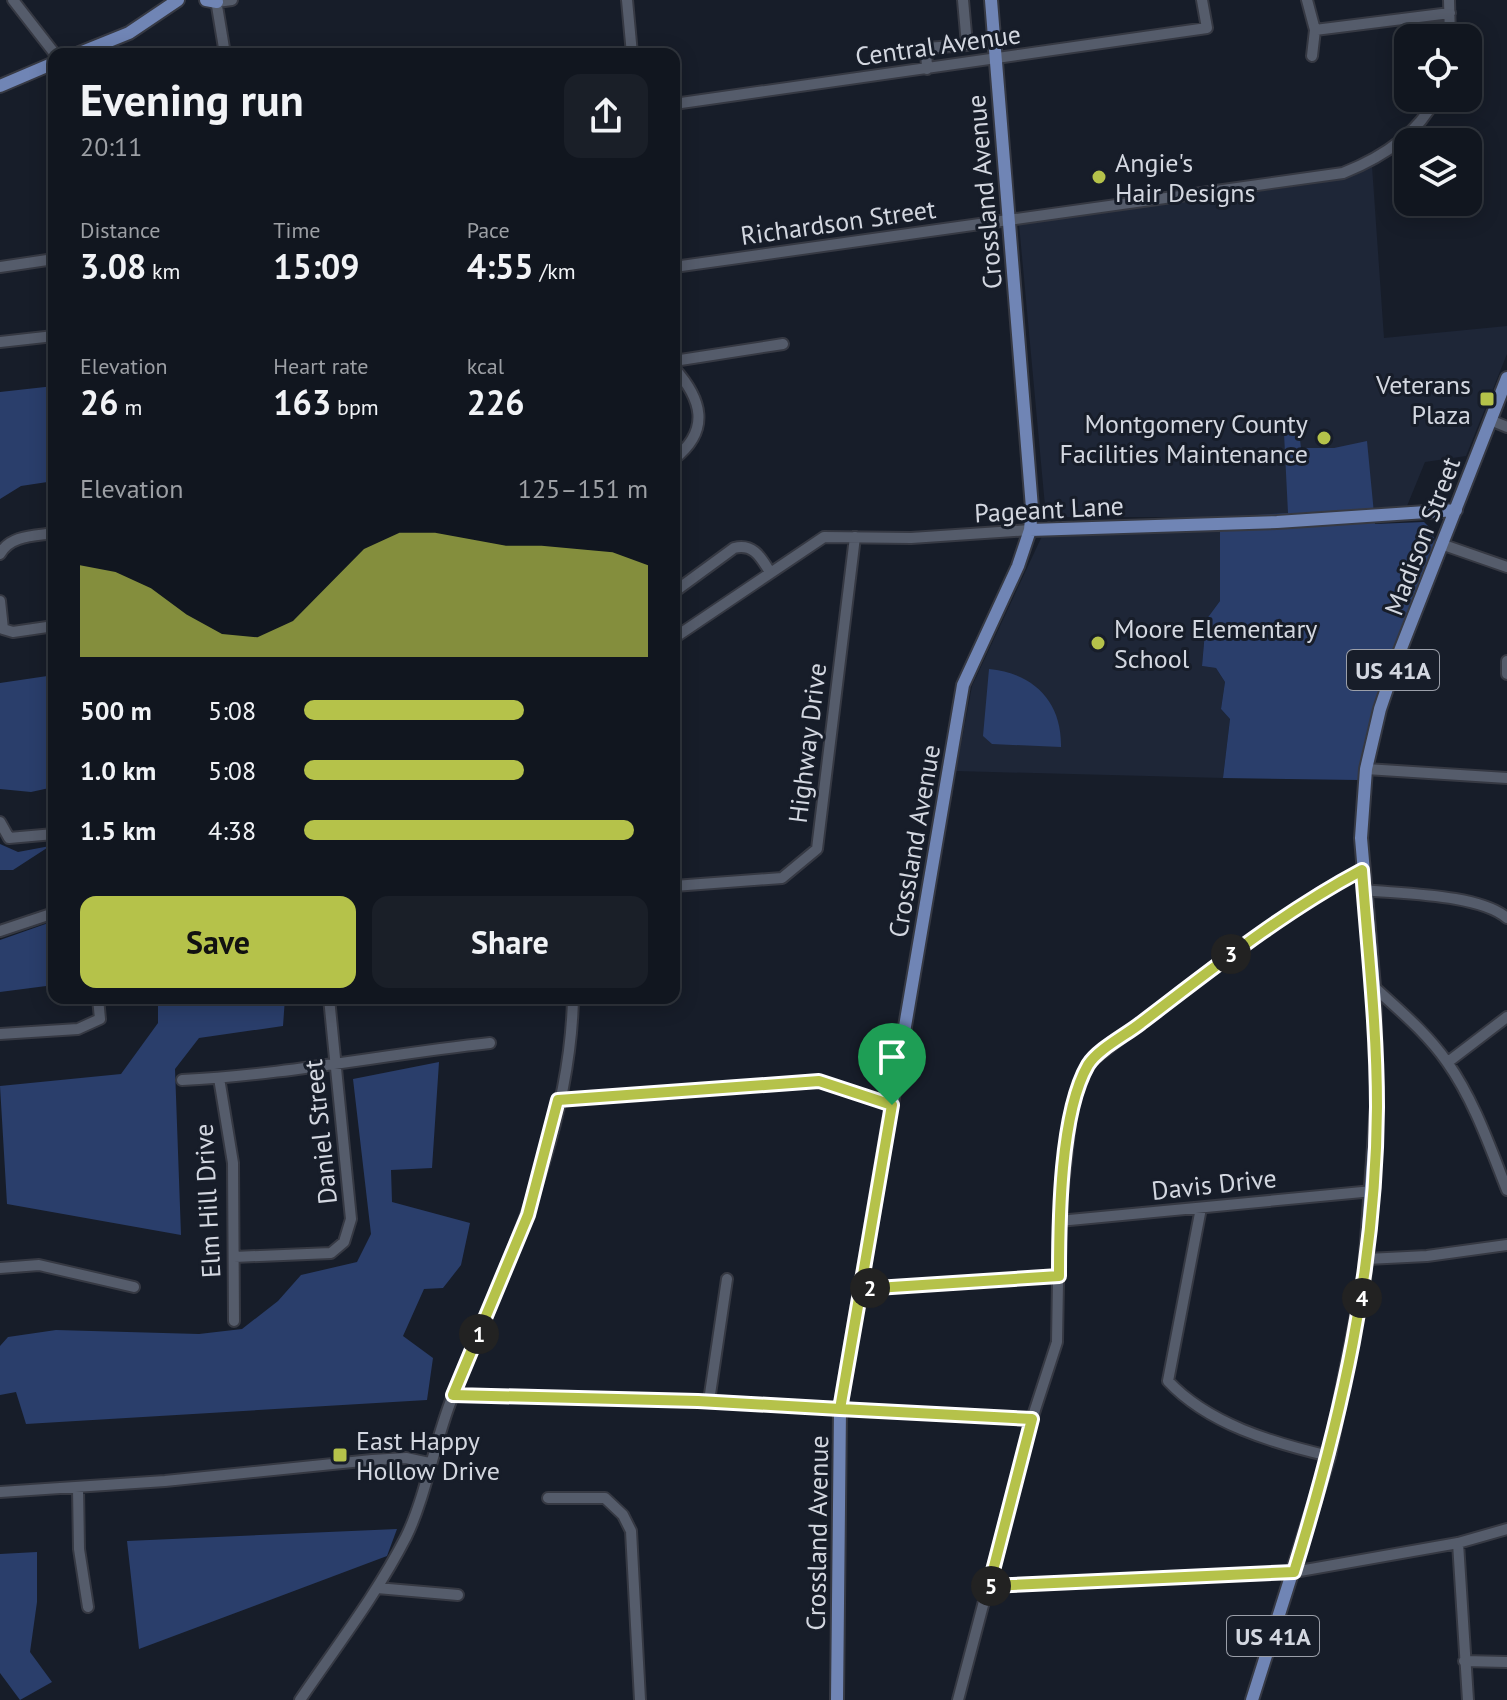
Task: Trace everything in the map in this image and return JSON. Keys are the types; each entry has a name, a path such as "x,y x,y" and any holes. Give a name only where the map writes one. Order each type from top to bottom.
{"main road":[{"name":"Crossland Avenue","path":"837,1700 840,1409 963,685 1018,566 1030,530 1032,482 991,0"},
{"path":"92,48 129,33 176,1"},
{"path":"0,86 48,66"},
{"name":"Madison Street","path":"1252,1700 1329,1456 1349,1370 1367,1259 1377,1106 1374,987 1362,870 1366,769 1388,683 1507,378"},
{"name":"Pageant Lane","path":"1030,530 1277,522 1456,510"}],"street":[{"path":"13,0 50,48"},
{"path":"224,48 213,1 232,0"},
{"path":"627,0 631,48"},
{"path":"927,69 926,48 967,45 963,0"},
{"name":"Central Avenue","path":"680,103 1207,28 1202,0"},
{"path":"1307,0 1315,30 1312,56"},
{"path":"1449,0 1450,24"},
{"path":"1315,30 1450,13"},
{"name":"Richardson Street","path":"680,266 1343,173 1395,146 1426,112"},
{"path":"0,267 48,260"},
{"path":"0,342 48,337"},
{"path":"680,360 783,344"},
{"path":"680,375 693,389 698,408 698,430 688,448 680,454"},
{"path":"1490,420 1507,427"},
{"name":"Pageant Lane","path":"680,635 824,537 911,538 1030,530"},
{"path":"0,554 4,547 22,538 48,534"},
{"name":"Highway Drive","path":"680,886 782,878 817,849 855,537"},
{"path":"1441,544 1507,567"},
{"path":"680,588 742,546 755,551 770,572"},
{"path":"0,601 3,629 13,632 48,627"},
{"path":"1507,661 1507,674"},
{"path":"1366,769 1507,778"},
{"path":"0,822 9,838 48,835"},
{"path":"958,1700 1032,1419 1057,1342 1059,1221 1072,1106 1089,1063 1222,960 1323,891 1362,870"},
{"path":"1364,890 1451,900 1497,909 1507,918"},
{"path":"0,931 48,915"},
{"path":"1374,987 1412,1021 1448,1062 1480,1122 1507,1190"},
{"path":"0,1034 78,1029 100,1019 99,1004"},
{"name":"Daniel Street","path":"234,1257 331,1253 344,1242 351,1219 330,1004"},
{"path":"300,1700 377,1588 408,1534 453,1395 528,1215 558,1100 572,1027 573,1004"},
{"path":"1448,1062 1507,1017"},
{"path":"182,1080 336,1065 383,1055 490,1043"},
{"name":"Elm Hill Drive","path":"219,1078 233,1163 234,1321"},
{"path":"558,1100 819,1081 892,1105"},
{"name":"Davis Drive","path":"1059,1221 1373,1191"},
{"path":"1201,1208 1168,1381 1186,1400 1273,1443 1329,1456"},
{"path":"1367,1259 1427,1256 1507,1245"},
{"path":"0,1268 39,1265 134,1287"},
{"path":"861,1289 1059,1276"},
{"path":"709,1401 727,1279"},
{"path":"453,1395 709,1401 1032,1419"},
{"path":"0,1492 78,1488 372,1460 406,1458 429,1463"},
{"path":"78,1488 79,1549 88,1607"},
{"path":"548,1498 605,1498 631,1531 640,1700"},
{"path":"989,1586 1294,1572 1458,1543 1507,1529"},
{"path":"1458,1543 1468,1700"},
{"path":"377,1588 458,1595"},
{"path":"1464,1661 1507,1662"}],"shaded area":[{"path":"1372,166 1384,338 1507,326 1507,354 1466,456 1425,462 1407,506 1220,517 1046,517 1019,224 1321,183"},
{"path":"48,387 48,482 21,486 0,499 0,392"},
{"path":"1299,431 1301,448 1334,448 1367,441 1375,524 1424,522 1432,530 1435,542 1383,675 1358,780 1223,778 1230,719 1221,709 1225,682 1216,668 1202,666 1206,620 1220,601 1220,517 1288,513 1284,433"},
{"name":"Moore Elementary School","path":"1221,531 1220,601 1206,620 1202,666 1216,668 1225,682 1221,709 1230,719 1223,778 956,771 972,686 1042,536"},
{"path":"989,669 1019,676 1042,692 1056,716 1061,747 992,744 983,736"},
{"path":"48,676 48,788 31,792 0,789 0,683"},
{"path":"0,844 18,852 48,846 13,870 0,870"},
{"path":"48,923 48,986 0,992 0,940"},
{"path":"158,1004 285,1004 283,1026 199,1038 175,1069 181,1235 7,1204 0,1086 121,1074 158,1023"},
{"path":"439,1062 432,1168 391,1170 392,1202 470,1223 461,1265 443,1288 424,1289 403,1336 433,1358 427,1400 26,1424 16,1392 0,1395 0,1346 8,1337 56,1330 199,1334 242,1329 278,1301 301,1275 357,1262 371,1234 353,1079"},
{"path":"397,1529 387,1556 139,1649 127,1541"},
{"path":"37,1552 37,1602 30,1652 52,1682 20,1700 0,1673 0,1554"}],"place":[{"name":"Angie's Hair Designs","path":"1099,177"},
{"name":"Veterans Plaza","path":"1487,399"},
{"name":"Montgomery County Facilities Maintenance","path":"1324,438"},
{"name":"Moore Elementary School","path":"1098,643"},
{"name":"East Happy Hollow Drive","path":"340,1455"}],"route":[{"path":"892,1105 819,1081 558,1100 528,1215 453,1395 698,1401 840,1409 861,1289 1059,1276 1059,1221 1072,1106 1089,1063 1222,960 1323,891 1362,870 1375,1020 1377,1106 1371,1222 1358,1322 1344,1394 1294,1572 989,1586 1032,1419 840,1409 892,1105"}]}
